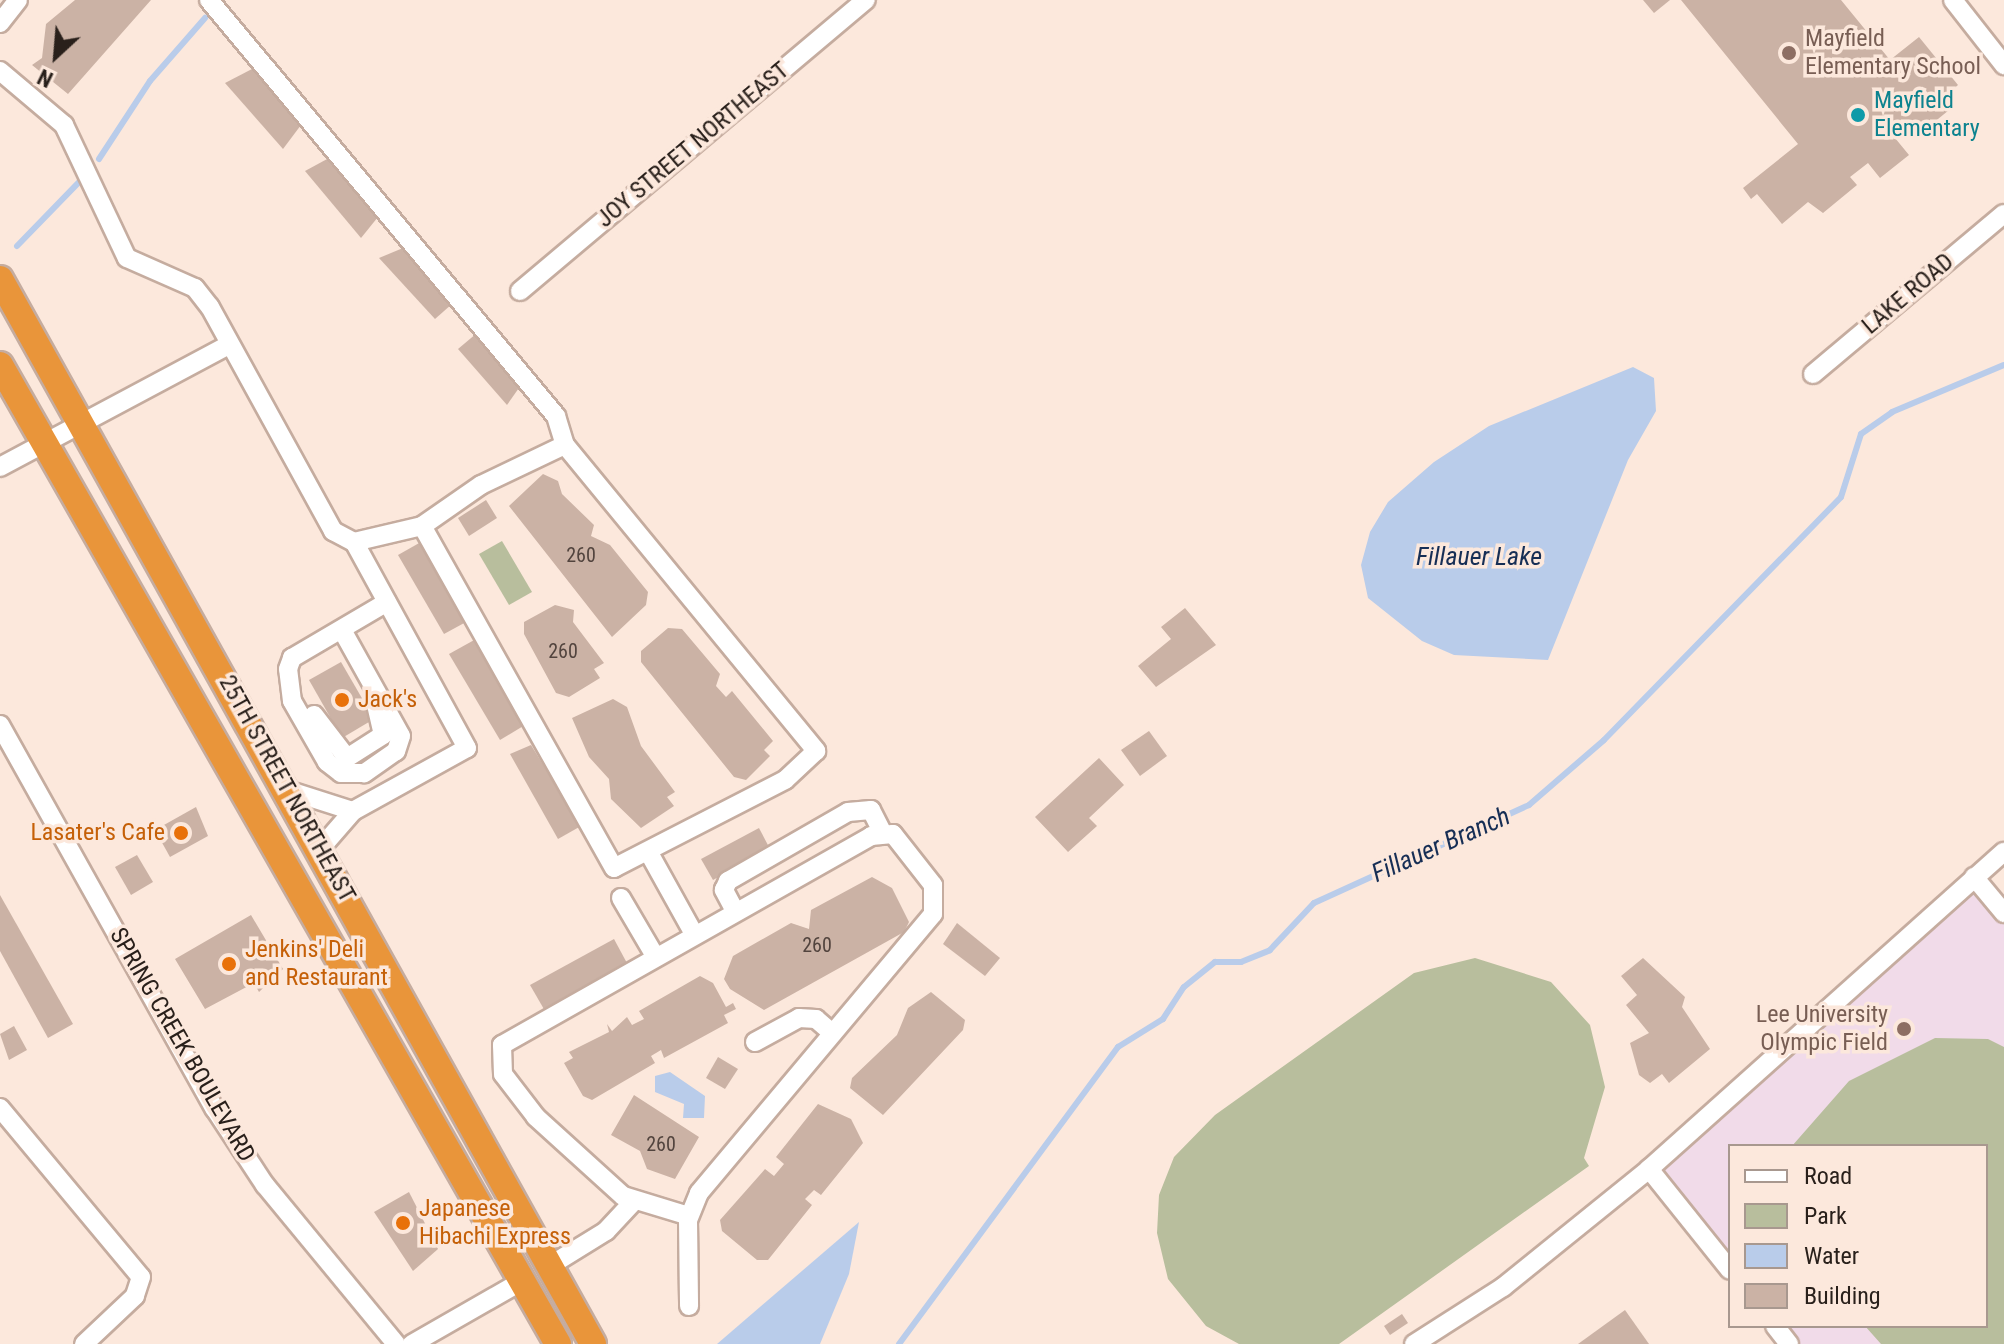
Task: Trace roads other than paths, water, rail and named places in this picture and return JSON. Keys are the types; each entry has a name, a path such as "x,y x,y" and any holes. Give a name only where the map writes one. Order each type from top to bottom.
{"highway":[{"name":"25TH STREET NORTHEAST","path":"0,279 593,1344"},
{"name":"25TH STREET NORTHEAST","path":"0,365 40,444 558,1344"}],"street":[{"path":"0,23 18,0"},
{"path":"209,0 556,416 565,445 816,751 785,780 649,853 614,868 422,526"},
{"name":"JOY STREET NORTHEAST","path":"520,291 866,0"},
{"path":"1953,0 2004,65"},
{"path":"0,71 64,125 120,250 195,288 333,531 354,542 467,748 353,811 320,849"},
{"name":"LAKE ROAD","path":"1813,374 2004,214"},
{"path":"0,467 227,346"},
{"path":"354,542 422,526 481,485 565,445"},
{"path":"342,630 401,736 396,751 364,773 341,773 327,762 290,685 292,658 387,602"},
{"name":"SPRING CREEK BOULEVARD","path":"0,725 215,1109 265,1185 396,1344"},
{"path":"287,790 353,811"},
{"path":"689,1306 689,1216 716,1170 937,905 907,846 882,832 871,810 848,812 728,881 724,890 735,911"},
{"path":"689,1216 633,1202 525,1106 498,1058 502,1045 735,911 882,832"},
{"path":"1414,1344 1503,1287 1649,1169 2004,852"},
{"path":"649,853 694,934"},
{"path":"1974,877 2004,913"},
{"path":"621,898 655,956"},
{"path":"755,1042 799,1018 816,1019 832,1033"},
{"path":"0,1108 134,1261 141,1277 135,1296 84,1344"},
{"path":"1649,1169 1728,1268"},
{"path":"551,1265 606,1231 633,1202"},
{"path":"412,1344 522,1281"},
{"path":"1777,1328 1789,1344"}],"water":[{"name":"Fillauer Lake","path":"1633,367 1654,378 1656,411 1628,460 1548,660 1454,655 1422,641 1368,598 1361,565 1370,532 1388,502 1434,462 1489,426"},
{"path":"670,1072 705,1096 704,1118 683,1118 684,1104 655,1092 655,1076"},
{"path":"859,1222 849,1274 820,1344 717,1344"}],"waterway":[{"path":"99,159 150,81 205,18"},
{"path":"17,246 78,183"},
{"name":"Fillauer Branch","path":"899,1344 1118,1047 1163,1019 1184,987 1215,962 1241,962 1270,950 1314,903 1529,805 1604,740 1841,497 1861,434 1892,412 2004,365"}],"place":[{"name":"Mayfield Elementary School","path":"1789,53"},
{"name":"Mayfield Elementary","path":"1858,115"},
{"name":"Jack's","path":"342,700"},
{"name":"Lasater's Cafe","path":"181,833"},
{"name":"Jenkins' Deli and Restaurant","path":"229,964"},
{"name":"Lee University Olympic Field","path":"1904,1029"},
{"name":"Japanese Hibachi Express","path":"403,1223"}]}
